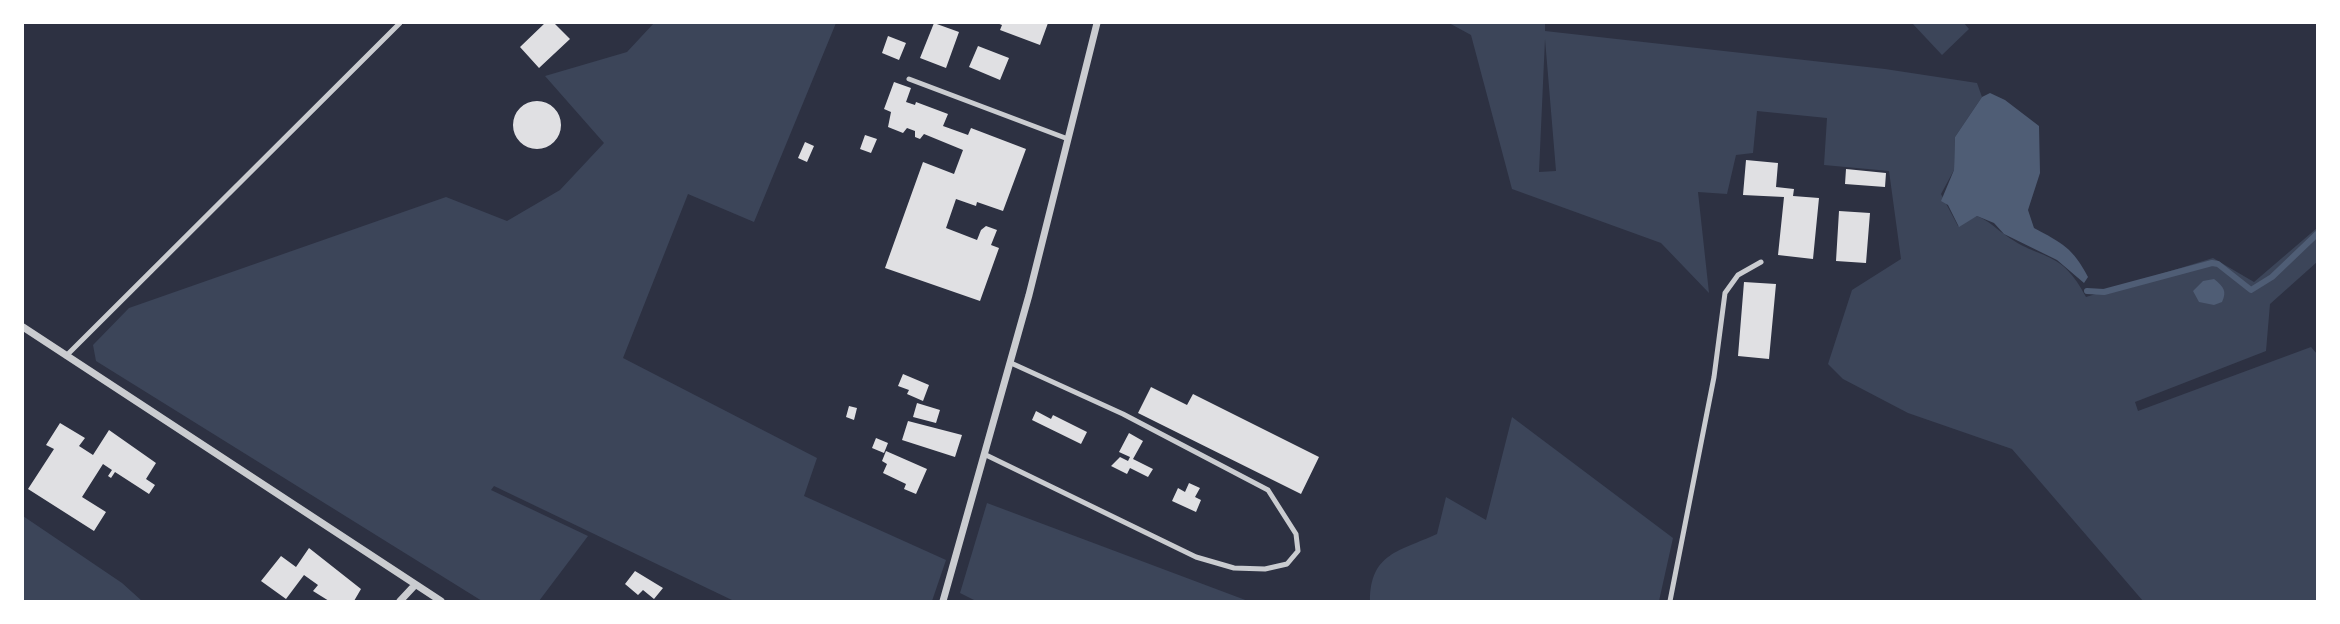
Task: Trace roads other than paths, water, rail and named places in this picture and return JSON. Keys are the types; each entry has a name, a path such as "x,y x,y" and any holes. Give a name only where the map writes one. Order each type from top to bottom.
{"street":[{"path":"943,601 1011,363 1097,23"},
{"path":"23,327 441,601"},
{"path":"400,601 415,585"}],"lane":[{"path":"66,356 400,23"},
{"path":"909,79 1068,139"},
{"path":"1670,601 1714,377 1725,293 1738,275 1761,262"},
{"path":"986,455 1196,557 1234,568 1265,569 1287,564 1297,551 1296,534 1268,490 1123,414 1011,363"}],"waterway":[{"path":"2087,291 2104,292 2212,263 2218,264 2251,290 2272,277 2317,234"}]}
